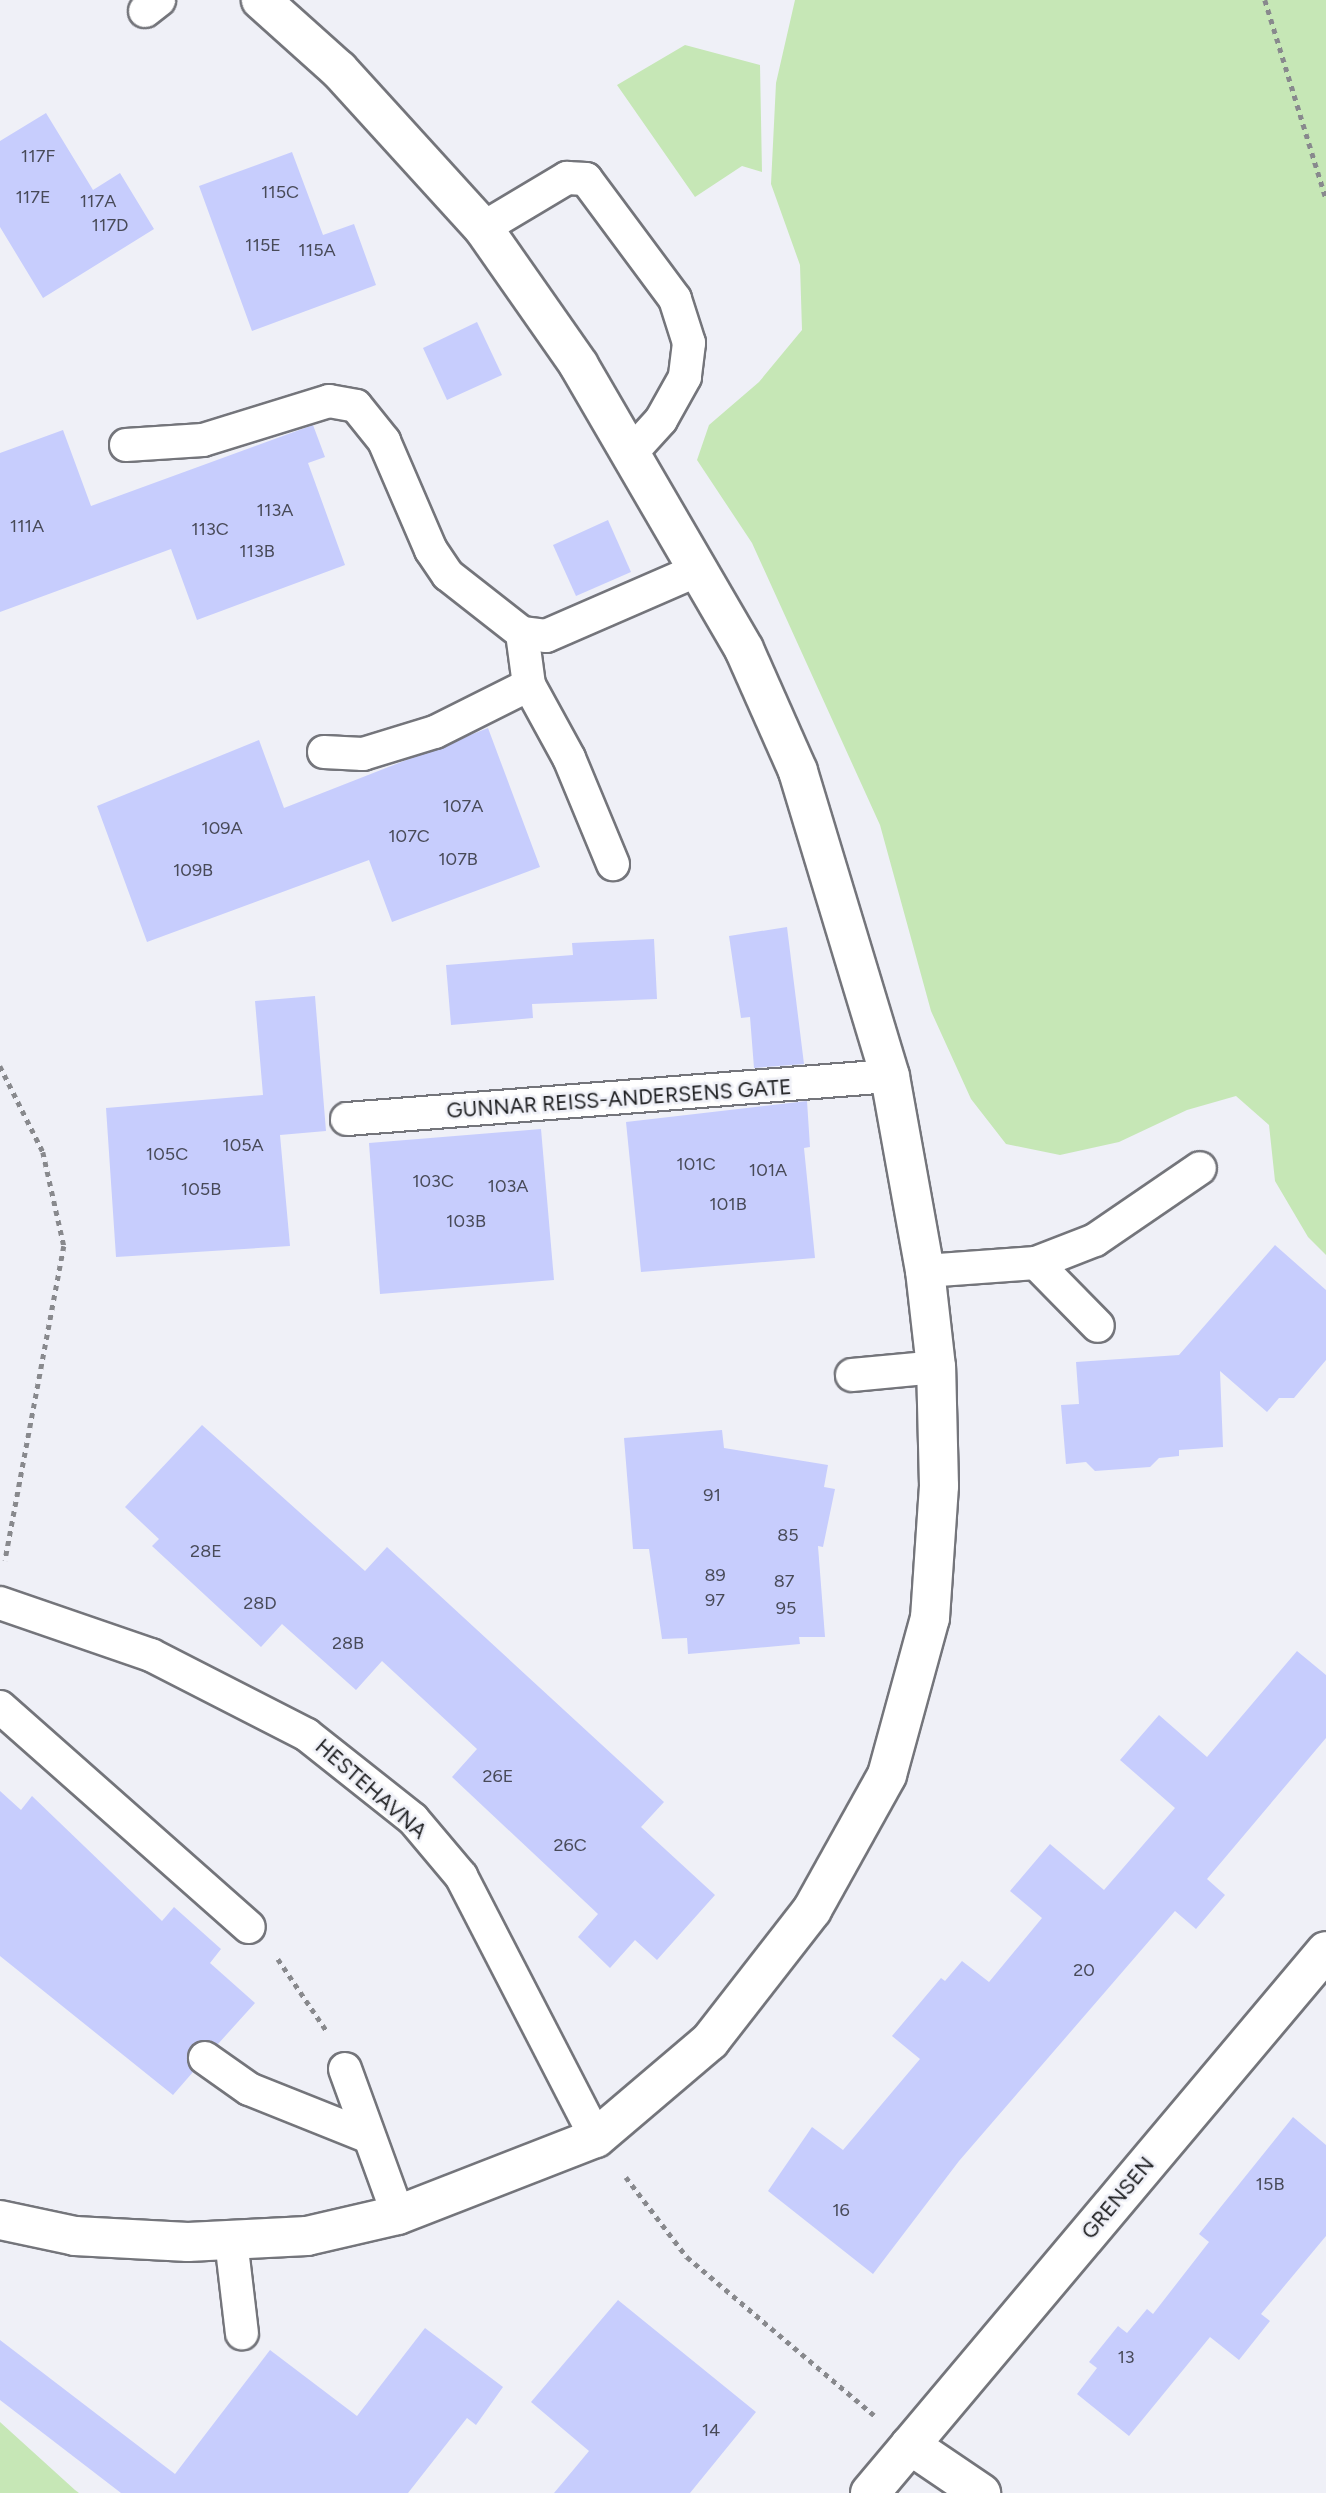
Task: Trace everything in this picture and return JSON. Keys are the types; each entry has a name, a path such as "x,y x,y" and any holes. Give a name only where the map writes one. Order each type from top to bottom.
{"street":[{"path":"0,2220 75,2236 231,2240 307,2236 398,2215 596,2138 710,2041 812,1910 887,1775 930,1618 939,1486 936,1367 925,1270 890,1076 798,771 744,649 700,569 579,365 482,229 339,70 261,0"},
{"name":"GRENSEN","path":"870,2493 1326,1951"},
{"path":"910,2445 981,2493"}],"lane":[{"path":"482,229 566,178 586,179 675,299 690,343 685,377 661,420 632,453"},
{"path":"127,445 203,440 329,401 356,406 384,441 430,550 448,575 522,633 546,636 700,569"},
{"path":"522,633 529,685 569,758 612,864"},
{"path":"324,752 362,754 435,732 529,685"},
{"name":"GUNNAR REISS-ANDERSENS GATE","path":"347,1119 890,1076"},
{"path":"925,1270 1036,1263 1095,1240 1200,1168"},
{"path":"1036,1263 1098,1326"},
{"path":"852,1375 936,1367"},
{"name":"HESTEHAVNA","path":"1,1589 151,1655 307,1735 413,1819 461,1876 596,2138"},
{"path":"0,1707 249,1927"},
{"path":"205,2058 249,2089 369,2137"},
{"path":"345,2070 398,2215"},
{"path":"231,2240 242,2333"}],"path":[{"path":"1265,0 1326,198"},
{"path":"0,1066 43,1152 64,1245 1,1589"},
{"path":"249,1927 291,1974 345,2070"},
{"path":"596,2138 687,2257 910,2445"}],"green space":[{"path":"795,0 1326,0 1326,1255 1308,1237 1275,1181 1269,1125 1236,1096 1187,1110 1119,1142 1060,1155 1006,1144 971,1099 931,1011 880,825 752,543 697,460 709,425 759,382 802,330 800,265 771,184 776,83"},
{"path":"685,45 760,65 762,172 742,166 695,197 617,85"},
{"path":"0,2422 75,2490 79,2493 0,2493"}],"building":[{"path":"46,113 93,190 120,173 154,229 43,298 0,227 0,141"},
{"path":"292,152 323,235 354,224 376,285 252,331 199,186"},
{"path":"477,322 502,375 447,400 423,348"},
{"path":"313,425 325,457 308,463 345,565 197,620 171,549 0,612 0,453 63,430 91,506"},
{"path":"608,520 631,572 576,596 553,545"},
{"path":"488,728 540,867 392,922 369,860 147,942 97,806 259,740 284,808"},
{"path":"787,927 804,1064 754,1068 750,1017 741,1018 729,936"},
{"path":"654,939 657,999 532,1004 533,1018 451,1025 446,965 573,955 572,943"},
{"path":"315,996 326,1131 280,1135 290,1246 116,1257 106,1108 263,1095 255,1001"},
{"path":"807,1101 810,1147 804,1148 815,1258 641,1272 626,1122"},
{"path":"541,1129 554,1280 380,1294 369,1143"},
{"path":"1275,1245 1326,1290 1326,1360 1294,1398 1279,1398 1267,1412 1220,1371 1223,1447 1179,1450 1179,1456 1159,1458 1150,1467 1095,1471 1086,1462 1066,1464 1061,1405 1079,1404 1076,1362 1179,1355"},
{"path":"202,1425 365,1571 387,1547 664,1802 641,1827 715,1895 657,1960 635,1940 610,1968 578,1937 598,1914 452,1777 477,1749 382,1661 356,1690 282,1624 261,1647 152,1546 159,1539 125,1507"},
{"path":"722,1430 724,1448 828,1465 824,1487 835,1489 823,1547 818,1546 825,1637 799,1637 800,1644 688,1654 687,1638 662,1639 649,1549 633,1549 624,1438"},
{"path":"1297,1651 1326,1675 1326,1738 1207,1879 1225,1895 1196,1929 1175,1911 959,2161 873,2274 768,2191 812,2127 843,2150 920,2059 892,2036 941,1978 945,1981 962,1961 989,1982 1042,1918 1010,1891 1050,1844 1104,1890 1175,1808 1120,1760 1159,1715 1207,1757"},
{"path":"0,1791 21,1810 32,1796 162,1921 174,1907 221,1949 210,1963 255,2003 218,2044 206,2040 190,2047 187,2057 193,2072 173,2095 0,1956"},
{"path":"1293,2117 1326,2145 1326,2236 1261,2314 1270,2321 1239,2360 1210,2337 1129,2436 1077,2394 1097,2368 1089,2362 1118,2326 1127,2333 1147,2309 1153,2314 1209,2242 1199,2234"},
{"path":"618,2300 756,2412 690,2493 554,2493 589,2451 531,2402"},
{"path":"425,2328 503,2387 476,2425 467,2418 408,2493 121,2493 0,2400 0,2340 175,2474 270,2350 357,2416"}]}
